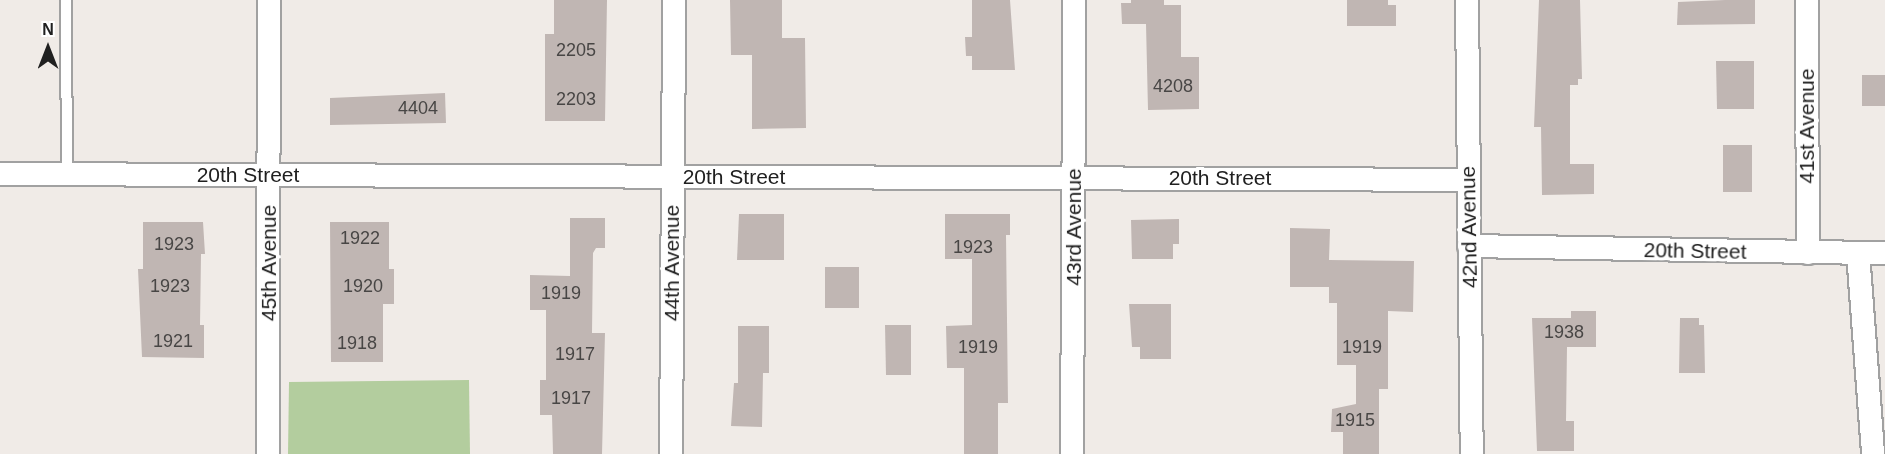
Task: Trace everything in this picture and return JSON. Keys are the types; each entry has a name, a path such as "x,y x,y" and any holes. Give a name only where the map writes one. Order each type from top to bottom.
{"street":[{"name":"45th Avenue","path":"268,454 269,0"},
{"name":"44th Avenue","path":"671,454 674,0"},
{"name":"43rd Avenue","path":"1072,454 1074,0"},
{"name":"42nd Avenue","path":"1467,0 1472,454"},
{"name":"41st Avenue","path":"1807,0 1808,253"},
{"name":"20th Street","path":"0,174 1468,180"},
{"name":"20th Street","path":"1469,246 1885,253"},
{"path":"1858,253 1873,454"}],"lane":[{"path":"66,0 67,174"}],"green space":[{"path":"469,380 470,454 288,454 289,382"}],"building":[{"path":"554,0 607,0 605,121 545,121 545,34 554,34"},
{"path":"730,0 782,0 782,38 805,38 806,128 752,129 752,55 731,55"},
{"path":"972,0 1010,0 1015,70 972,70 972,56 966,56 965,37 972,37"},
{"path":"1131,0 1164,0 1164,5 1181,5 1181,57 1199,57 1199,109 1148,110 1146,24 1122,24 1121,3 1131,3"},
{"path":"1347,0 1388,0 1388,5 1396,5 1396,26 1347,26"},
{"path":"1539,0 1580,0 1582,79 1578,79 1578,85 1570,85 1570,164 1594,164 1594,194 1542,195 1541,127 1534,127"},
{"path":"1755,0 1755,24 1677,25 1678,2"},
{"path":"1716,61 1754,61 1754,109 1717,109"},
{"path":"1862,75 1885,75 1885,106 1862,106"},
{"path":"445,93 446,123 330,125 330,98"},
{"path":"1723,145 1752,145 1752,192 1723,192"},
{"path":"739,214 784,214 784,260 737,260"},
{"path":"945,214 1010,214 1010,235 1006,235 1008,403 998,403 998,454 964,454 964,368 947,368 946,326 972,325 972,259 945,259"},
{"path":"570,218 605,218 605,248 596,248 593,253 592,333 605,333 602,454 553,454 552,415 540,415 540,380 546,380 546,310 530,310 530,275 570,276"},
{"path":"1179,219 1179,244 1173,244 1173,259 1132,259 1131,220"},
{"path":"143,222 203,222 205,254 201,254 200,325 204,325 204,358 142,357 138,269 143,269"},
{"path":"330,222 389,222 389,269 394,269 394,304 383,304 383,362 331,362"},
{"path":"1290,228 1330,229 1329,260 1414,261 1413,312 1388,311 1388,389 1379,389 1379,454 1343,454 1343,432 1331,432 1332,409 1356,404 1356,365 1337,365 1337,303 1329,303 1329,287 1290,287"},
{"path":"825,267 859,267 859,308 825,308"},
{"path":"1129,304 1171,304 1171,359 1140,359 1140,347 1132,347"},
{"path":"1571,311 1596,311 1596,347 1567,347 1566,421 1574,421 1574,451 1537,451 1532,318 1571,318"},
{"path":"1680,318 1699,318 1699,325 1704,325 1705,373 1679,373"},
{"path":"885,325 911,325 911,375 886,375"},
{"path":"738,326 769,326 769,373 763,373 762,427 731,426 734,383 738,383"}]}
